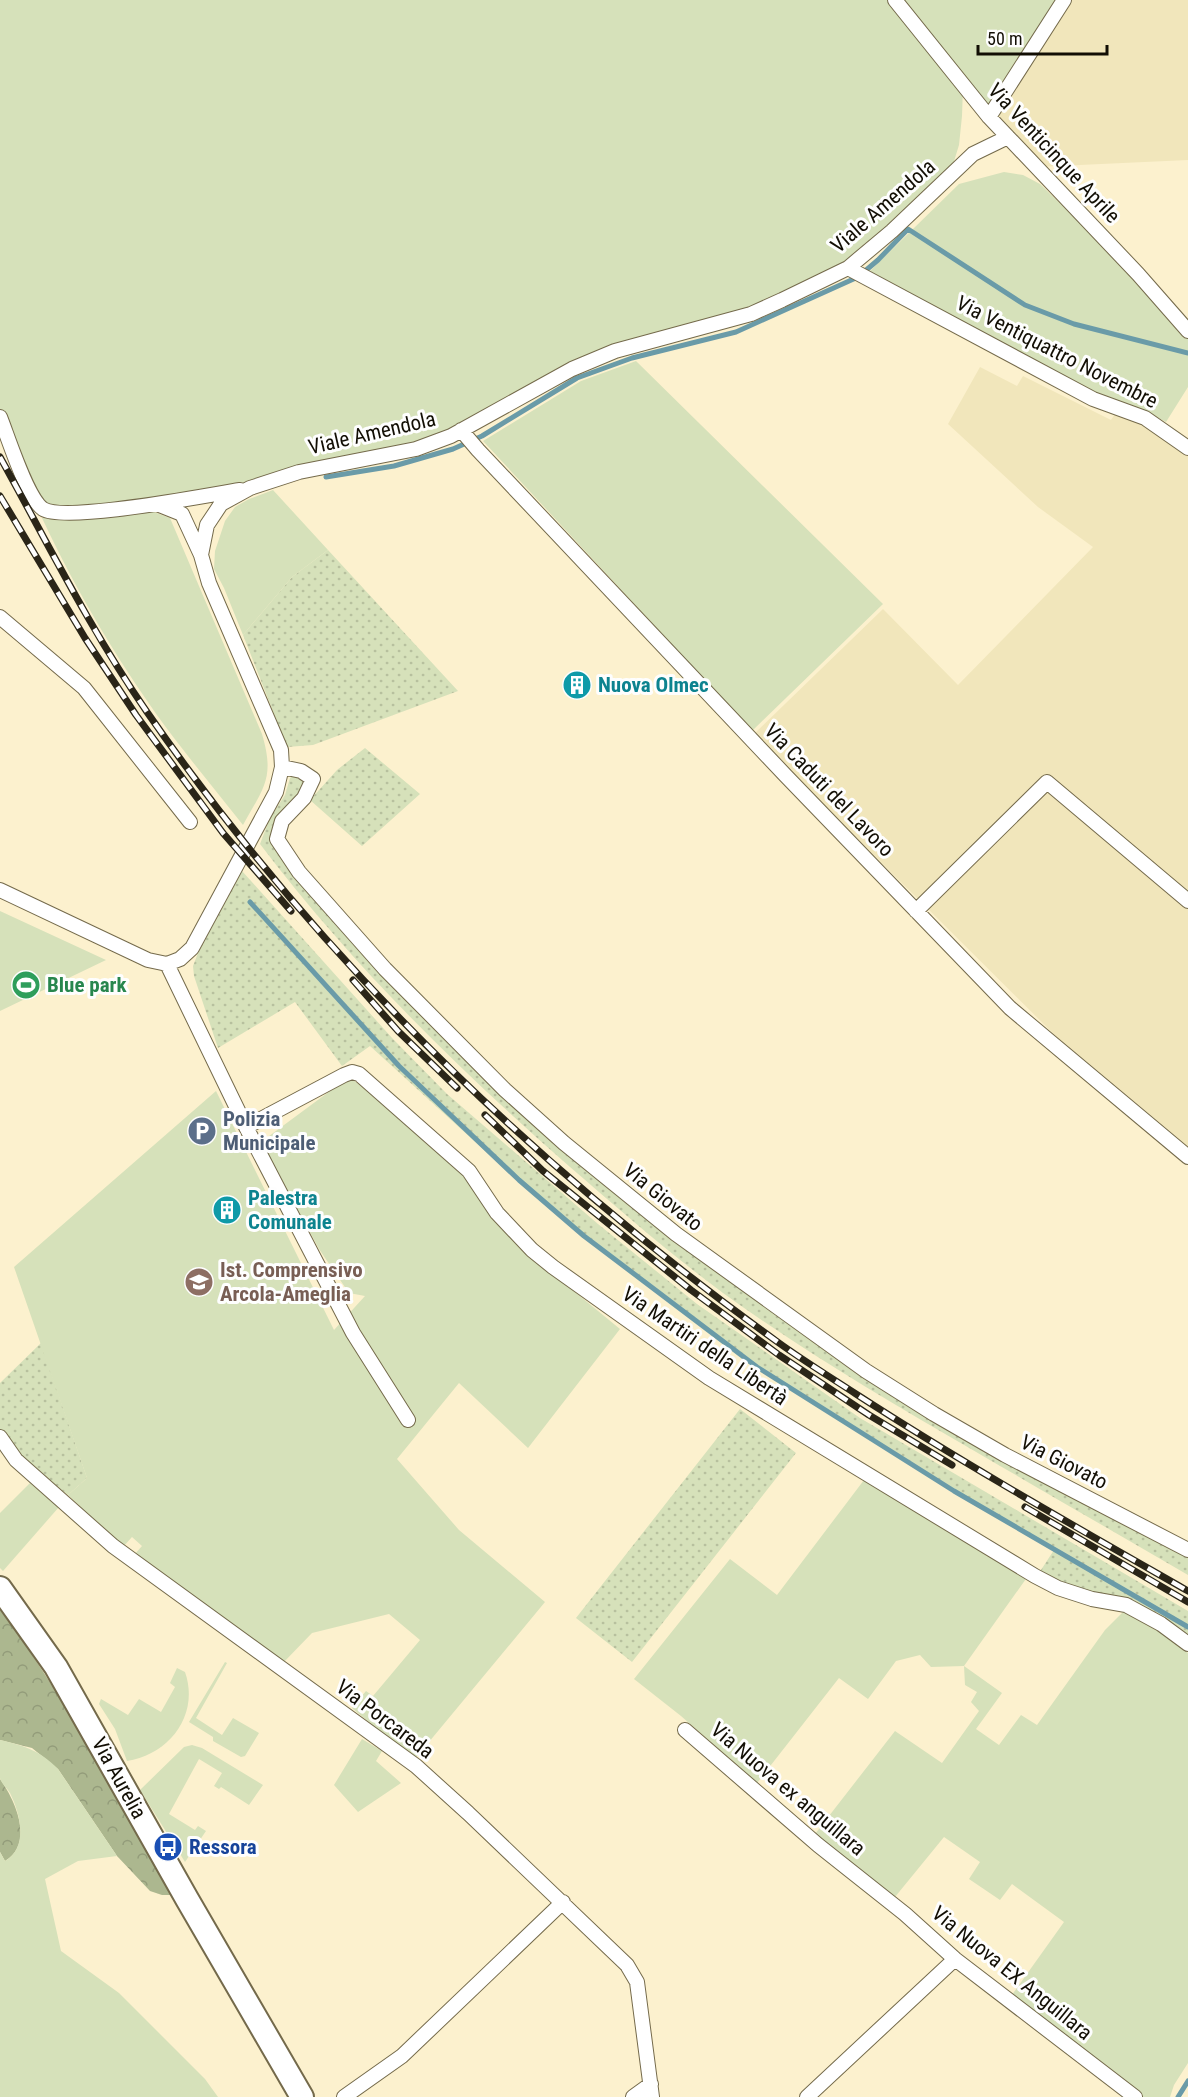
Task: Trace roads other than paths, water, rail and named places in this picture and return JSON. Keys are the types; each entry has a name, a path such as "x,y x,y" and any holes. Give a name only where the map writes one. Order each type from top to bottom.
{"main road":[{"name":"Via Aurelia","path":"0,1588 56,1667 302,2097"}],"street":[{"name":"Via Venticinque Aprile","path":"895,0 989,117 1138,274 1188,331"},
{"path":"989,117 1064,0"},
{"name":"Viale Amendola","path":"167,964 180,959 192,948 276,792 282,767 281,750 209,583 201,555 207,525 221,504 250,489 298,472 416,449 464,433 572,369 615,351 751,314 852,270 973,154 1008,137"},
{"name":"Via Ventiquattro Novembre","path":"852,270 1093,399 1145,418 1188,447"},
{"path":"0,417 27,484 36,500 44,508 53,512 81,513 250,489"},
{"name":"Via Caduti del Lavoro","path":"464,433 786,776 1010,1008 1188,1157"},
{"path":"155,504 182,514 201,555"},
{"path":"0,617 84,688 190,822"},
{"name":"Via Giovato","path":"282,767 302,771 313,779 304,798 282,821 277,839 299,872 385,969 505,1090 564,1143 675,1234 866,1371 1005,1455 1188,1550"},
{"path":"916,911 1047,782 1188,901"},
{"path":"0,890 148,960 167,964 246,1127 353,1334 408,1420"},
{"name":"Via Martiri della Libertà","path":"246,1127 344,1075 352,1072 358,1074 469,1171 497,1213 532,1250 709,1378 1035,1576 1070,1592 1092,1599 1126,1605 1161,1624 1188,1644"},
{"name":"Via Porcareda","path":"0,1437 16,1460 113,1546 416,1766 563,1902 627,1965 637,1982 652,2090"},
{"name":"Via Nuova ex anguillara","path":"685,1731 818,1845 865,1880"},
{"name":"Via Nuova EX Anguillara","path":"865,1880 955,1959 1135,2097"},
{"path":"344,2097 402,2056 563,1902"},
{"path":"807,2097 955,1959"},
{"path":"633,2097 652,2090"}],"waterway":[{"path":"326,477 394,466 453,449 482,436 577,378 632,358 736,332 858,277 908,229 1025,305 1074,324 1188,353"},
{"path":"250,902 399,1066 519,1180 584,1236 757,1367 954,1491 1188,1627"},
{"path":"1178,2097 1188,2081"}],"railway":[{"path":"0,457 107,650 147,712 213,803 283,890 358,974 436,1054 517,1131 602,1205 689,1276 807,1363 1020,1495 1188,1591"},
{"path":"0,496 85,638 136,715 223,833 291,911"},
{"path":"353,980 398,1031 457,1088"},
{"path":"485,1115 543,1171 691,1290 779,1355 869,1415 952,1465"},
{"path":"1025,1507 1188,1602"}],"place":[{"name":"Nuova Olmec","path":"577,685"},
{"name":"Blue park","path":"26,985"},
{"name":"Polizia Municipale","path":"202,1131"},
{"name":"Palestra Comunale","path":"227,1210"},
{"name":"Ist. Comprensivo Arcola-Ameglia","path":"199,1282"},
{"name":"Ressora","path":"168,1847"}]}
